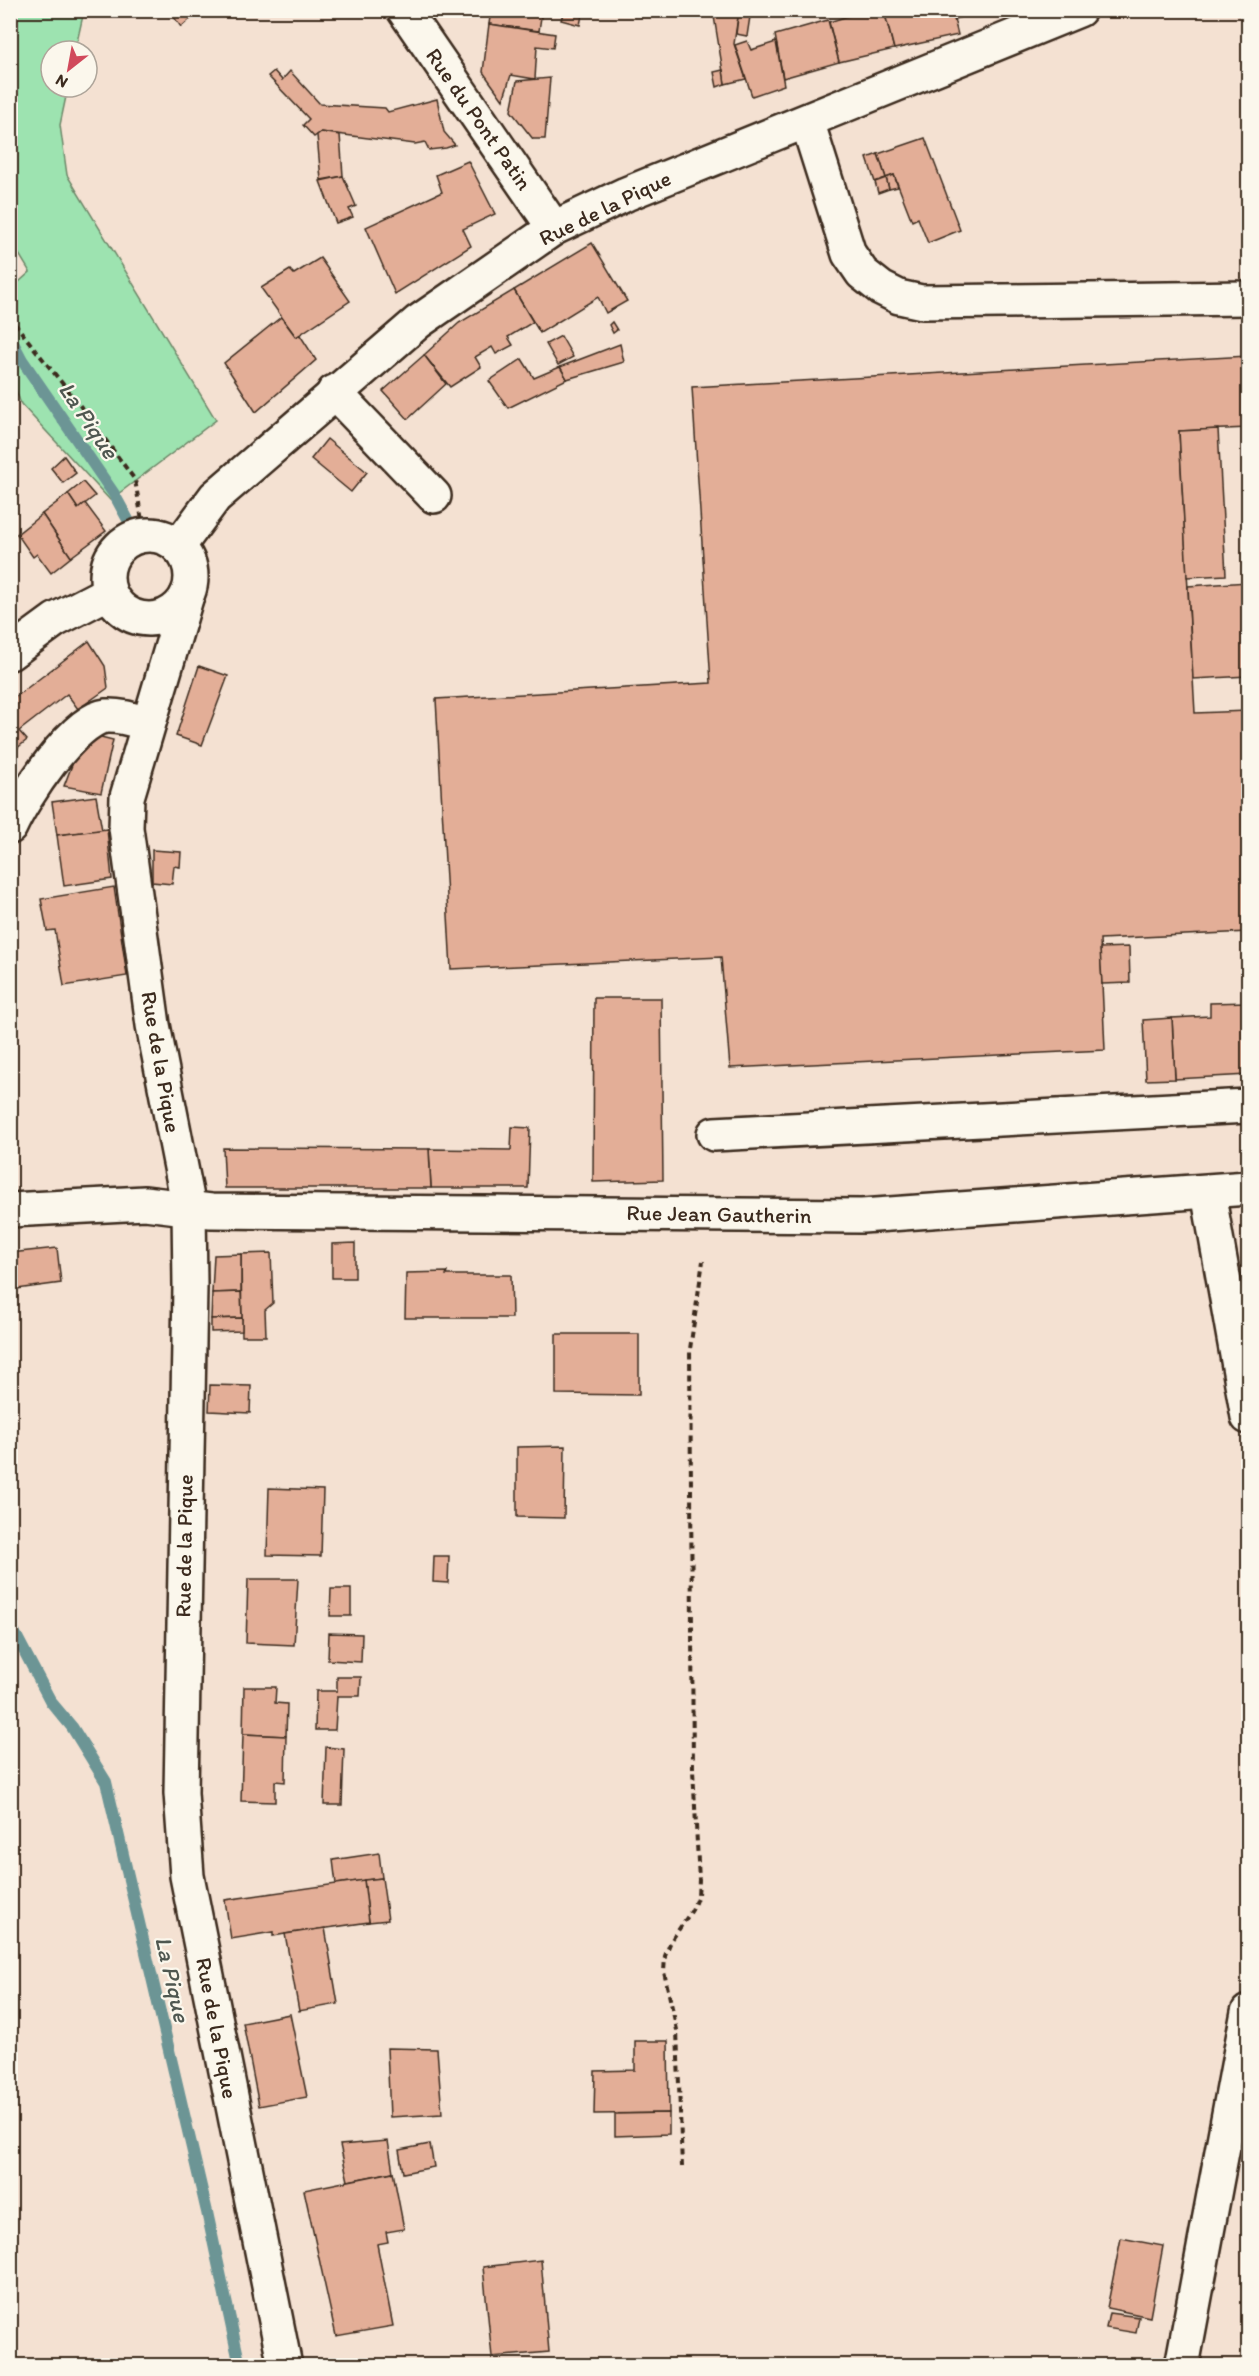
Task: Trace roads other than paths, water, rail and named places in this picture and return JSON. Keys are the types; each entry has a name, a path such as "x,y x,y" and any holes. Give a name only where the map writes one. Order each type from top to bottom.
{"street":[{"name":"Rue du Pont Patin","path":"404,10 554,228"},
{"name":"Rue de la Pique","path":"178,548 215,497 334,392 418,322 554,228 626,194 1079,10"},
{"path":"807,121 849,254 867,277 881,288 899,297 922,302 1248,298"},
{"path":"334,392 434,496"},
{"path":"157,536 178,548 189,565 191,575 187,595 179,606 169,614 156,619 142,619 119,603 107,579 108,567 113,555 121,546 132,539 157,536"},
{"name":"Rue de la Pique","path":"187,595 127,797 126,828 153,1024 189,1208 190,1286 181,1793 187,1876 285,2366"},
{"name":"Rue de la Pique","path":"119,603 145,637 149,653 148,724"},
{"path":"10,653 55,620 119,603"},
{"path":"10,827 45,768 76,733 92,720 105,716 121,716 148,724"},
{"path":"714,1134 1248,1106"},
{"name":"Rue Jean Gautherin","path":"10,1210 145,1203 222,1211 862,1216 1248,1188"},
{"path":"1208,1192 1248,1417"},
{"path":"1182,2366 1248,2012"}],"waterway":[{"name":"La Pique","path":"10,337 22,360 114,494 132,527"},
{"name":"La Pique","path":"10,1624 51,1702 72,1727 106,1782 207,2212 240,2366"}]}
